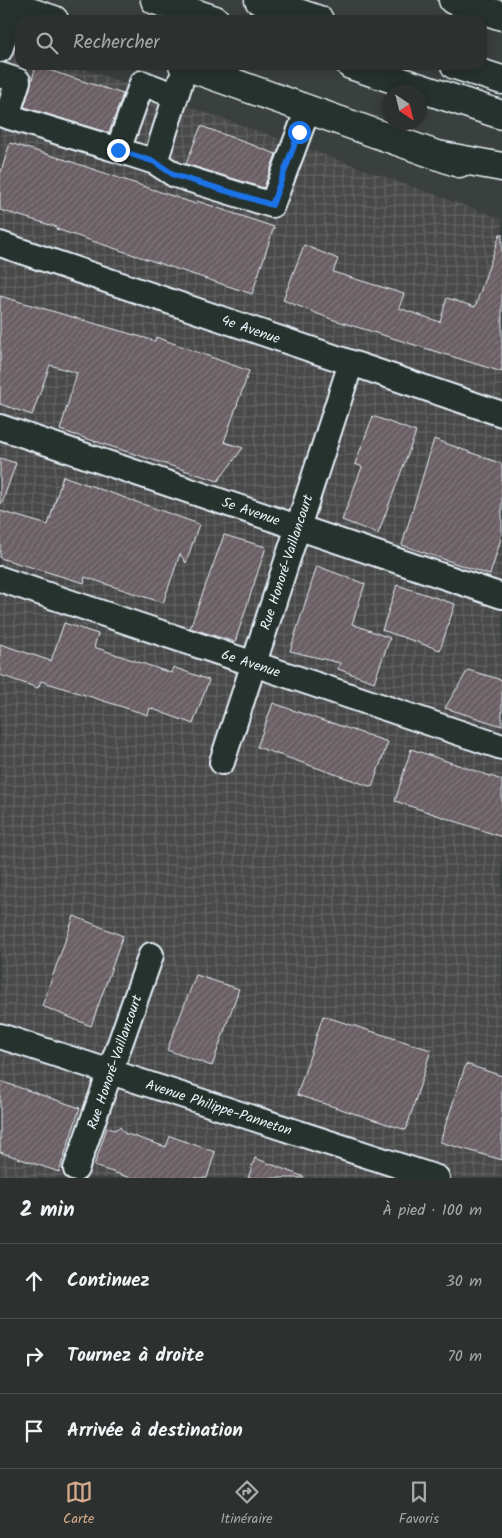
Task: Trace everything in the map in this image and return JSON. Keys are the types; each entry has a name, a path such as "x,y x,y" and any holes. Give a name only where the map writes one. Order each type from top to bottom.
{"main road":[{"path":"155,0 200,15"},
{"path":"259,0 304,15"},
{"path":"454,0 502,16"},
{"path":"7,4 39,15"},
{"path":"196,70 502,178"},
{"path":"366,70 502,115"},
{"path":"471,70 502,80"},
{"path":"437,155 502,168"}],"street":[{"path":"0,50 7,4"},
{"path":"155,162 183,70"},
{"path":"0,75 18,81 3,116 155,162 174,175 272,205 308,109"},
{"path":"118,150 142,83 176,96"},
{"name":"4e Avenue","path":"0,244 502,414"},
{"name":"Rue Honoré-Vaillancourt","path":"222,762 351,363"},
{"name":"5e Avenue","path":"0,427 502,596"},
{"name":"6e Avenue","path":"0,579 502,747"},
{"name":"Rue Honoré-Vaillancourt","path":"76,1169 151,955"},
{"name":"Avenue Philippe-Panneton","path":"0,1036 406,1173 437,1178"}],"shaded area":[{"path":"0,39 15,44 15,70 88,70 502,219 502,1178 0,1178"}],"building":[{"path":"35,70 48,70 123,94 109,133 24,107"},
{"path":"201,126 276,154 264,188 186,164"},
{"path":"10,143 196,204 197,201 274,227 252,294 56,229 57,227 0,210 0,175"},
{"path":"500,234 502,234 502,372 331,319 283,300 304,245 338,259 333,272 404,294 399,308 440,322 447,298 475,307"},
{"path":"0,296 155,341 156,337 249,371 224,442 243,448 218,481 60,430 77,373 50,365 32,415 0,404"},
{"path":"373,416 416,432 378,534 342,520 362,467 355,464"},
{"path":"434,439 502,464 502,535 490,575 402,545"},
{"path":"0,458 16,463 2,503 0,503"},
{"path":"63,476 199,524 186,563 180,554 163,603 85,577 84,583 0,558 0,511 48,525"},
{"path":"224,535 266,547 235,642 190,628"},
{"path":"317,566 365,584 352,624 390,638 374,682 338,669 340,663 290,651"},
{"path":"397,585 455,604 440,650 382,630"},
{"path":"64,623 98,634 94,647 171,673 173,667 209,680 193,724 150,708 148,715 41,681 38,688 0,675 0,644 51,661"},
{"path":"468,670 502,680 502,726 445,708"},
{"path":"273,703 388,742 372,787 257,747"},
{"path":"411,749 502,780 502,837 395,801"},
{"path":"74,916 123,936 91,1026 42,1006"},
{"path":"196,975 239,989 212,1066 167,1050"},
{"path":"323,1016 431,1050 406,1130 297,1095"},
{"path":"466,1064 502,1076 502,1160 440,1142"},
{"path":"0,1081 80,1108 59,1172 0,1152"},
{"path":"107,1127 114,1130 120,1127 124,1133 166,1147 170,1136 215,1152 207,1178 131,1178 94,1166"},
{"path":"255,1158 304,1177 304,1178 248,1178"}],"route":[{"path":"118,150 155,162 174,175 272,205 299,132"}]}
